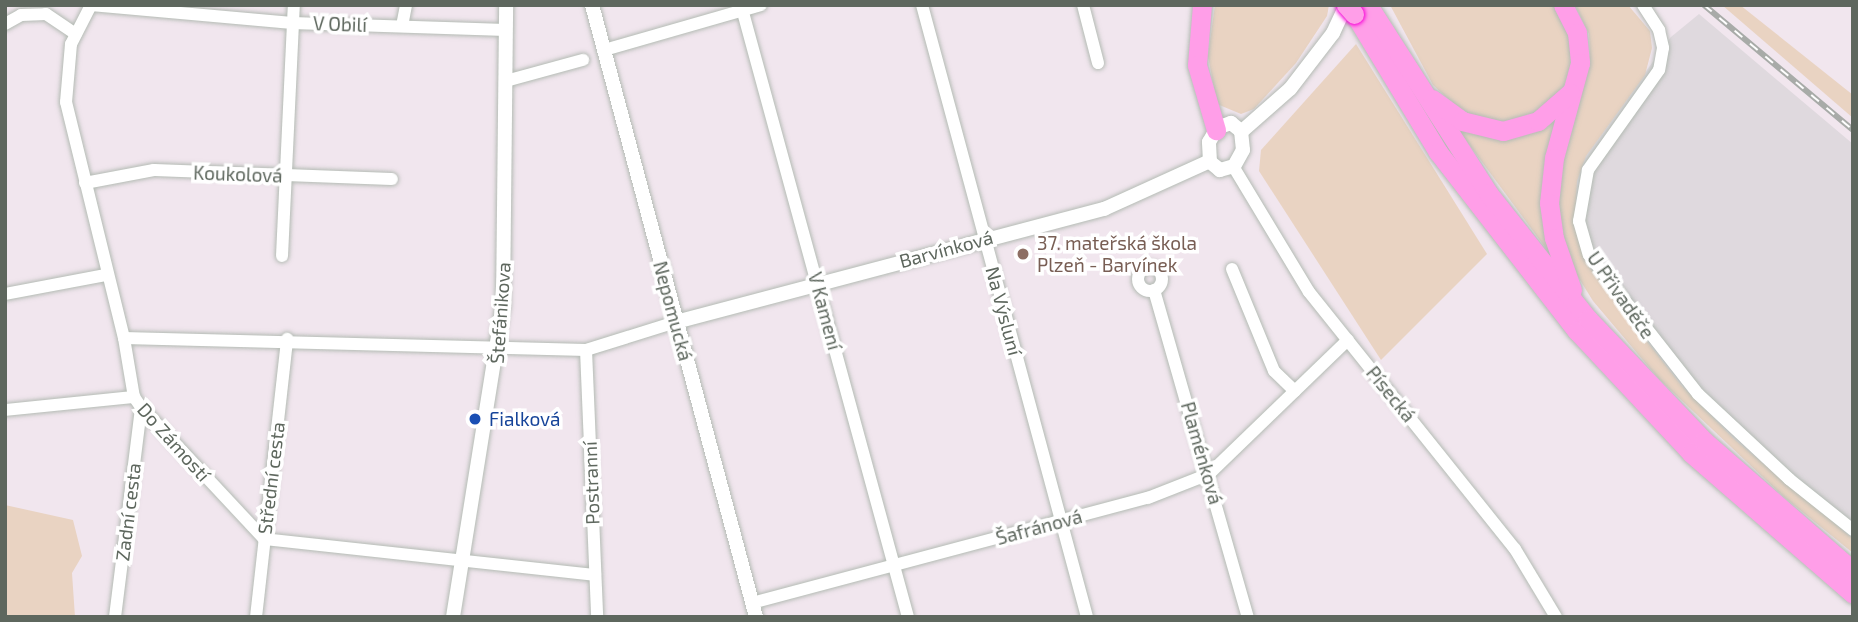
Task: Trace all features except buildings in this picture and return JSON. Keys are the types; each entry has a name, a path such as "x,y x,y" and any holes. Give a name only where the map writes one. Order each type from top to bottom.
{"highway":[{"path":"1202,5 1197,65 1216,130"},
{"path":"1563,5 1579,42 1574,86 1554,158 1549,203 1559,255 1588,319"},
{"path":"1357,9 1368,38 1469,195 1577,331 1691,453 1853,594"},
{"path":"1357,9 1412,79 1489,193 1588,319 1704,441 1853,571"},
{"path":"1412,79 1453,116 1503,131 1547,116 1574,86"}],"street":[{"name":"V Obilí","path":"91,5 292,23 506,30"},
{"name":"Do Zámostí","path":"91,5 71,44 66,102 137,402 264,539"},
{"path":"282,256 294,5"},
{"path":"402,26 406,5"},
{"name":"Štefánikova","path":"453,617 499,346 506,5"},
{"name":"Nepomucká","path":"592,5 754,610"},
{"path":"604,50 761,5"},
{"name":"Na Výsluní","path":"922,5 1087,617"},
{"path":"1083,5 1098,63"},
{"name":"U Přivaděče","path":"1643,5 1659,30 1663,48 1660,70 1588,170 1579,221 1590,255 1698,394 1780,471 1853,530"},
{"name":"V Kamení","path":"742,9 908,617"},
{"path":"1241,132 1264,117 1290,89 1333,33 1357,9"},
{"path":"5,24 21,15 46,14 76,34"},
{"path":"506,81 583,60"},
{"path":"1229,123 1241,132 1243,150 1233,166 1220,170 1210,161 1209,145 1216,130 1229,123"},
{"name":"Barvínková","path":"676,322 984,238 1104,209 1210,161"},
{"name":"Písecká","path":"1233,166 1278,247 1348,340 1515,549 1556,617"},
{"name":"Koukolová","path":"85,183 154,170 392,179"},
{"path":"1232,269 1274,371 1295,391"},
{"path":"5,294 106,275"},
{"name":"Plaménková","path":"1154,290 1248,617"},
{"path":"124,338 287,339 586,349 676,322"},
{"name":"Střední cesta","path":"256,617 287,339"},
{"name":"Šafránová","path":"754,610 894,567 1147,498 1209,474 1348,340"},
{"name":"Postranní","path":"586,349 597,617"},
{"path":"5,410 137,402"},
{"name":"Zadní cesta","path":"115,617 137,402"},
{"path":"264,539 595,575"}],"shaded area":[{"path":"1215,5 1329,5 1327,16 1296,63 1254,109 1241,114 1217,104 1208,56"},
{"path":"1390,5 1554,5 1570,32 1571,75 1551,106 1517,124 1469,118 1433,85"},
{"path":"1575,5 1628,5 1650,31 1652,48 1645,75 1586,156 1577,181 1575,218 1590,268 1681,385 1734,439 1853,539 1853,553 1784,497 1659,379 1593,301 1572,267 1562,244 1556,185 1590,55 1589,34"},
{"path":"1722,5 1740,5 1853,95 1853,118"},
{"path":"1699,14 1853,144 1853,553 1741,456 1574,258 1576,167 1671,37"},
{"path":"1356,44 1487,254 1381,360 1259,171 1261,150"},
{"path":"1560,115 1556,262 1454,124 1502,138 1538,130"},
{"path":"5,505 73,520 82,556 72,573 75,617 5,617"}],"railway":[{"path":"1704,5 1853,130"}],"place":[{"name":"37. mateřská škola Plzeň - Barvínek","path":"1023,254"},
{"name":"Fialková","path":"475,419"}]}
